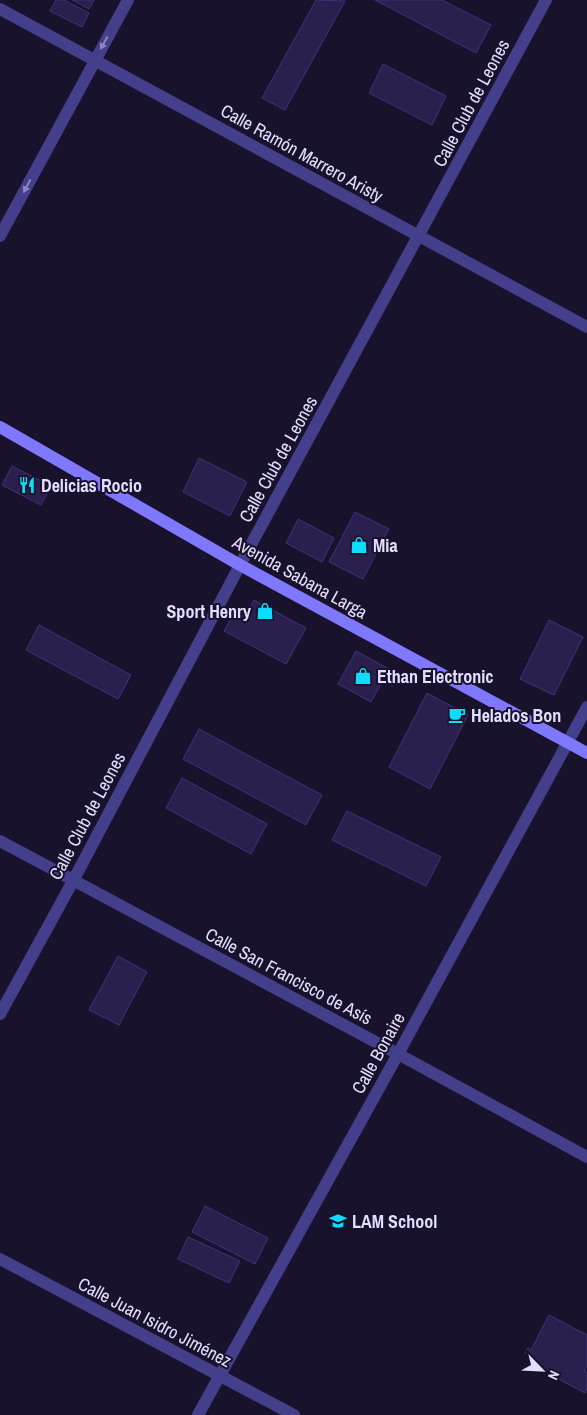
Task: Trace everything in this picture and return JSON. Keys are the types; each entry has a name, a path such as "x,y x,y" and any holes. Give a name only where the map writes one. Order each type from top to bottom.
{"main road":[{"name":"Avenida Sabana Larga","path":"0,427 240,565 587,752"}],"street":[{"path":"0,236 128,0"},
{"name":"Calle Club de Leones","path":"0,1014 73,881 240,565 546,0"},
{"name":"Calle Ramón Marrero Aristy","path":"0,9 587,327"},
{"name":"Calle Bonaire","path":"198,1415 587,707"},
{"name":"Calle San Francisco de Asís","path":"0,841 587,1157"},
{"name":"Calle Juan Isidro Jiménez","path":"0,1260 294,1415"}],"building":[{"path":"56,0 64,0 89,13 82,27 50,11"},
{"path":"72,0 94,0 89,9"},
{"path":"316,0 345,1 285,110 262,98"},
{"path":"375,0 442,0 491,25 476,53"},
{"path":"383,64 446,96 432,125 369,93"},
{"path":"199,458 247,482 230,516 183,492"},
{"name":"Delicias Rocio","path":"12,466 51,486 41,505 2,485"},
{"name":"Mia","path":"355,512 389,529 363,579 329,562"},
{"path":"298,519 334,538 322,562 286,543"},
{"path":"254,600 306,628 286,664 224,631 235,611 245,617"},
{"path":"549,620 583,637 554,695 520,679"},
{"path":"39,625 131,675 118,699 26,650"},
{"name":"Ethan Electronic","path":"356,651 389,669 371,702 338,684"},
{"path":"427,693 468,715 430,789 389,767"},
{"path":"199,729 322,795 306,825 183,759"},
{"path":"182,778 267,824 251,854 166,808"},
{"path":"347,811 441,857 426,886 332,840"},
{"path":"118,956 147,972 119,1025 89,1010"},
{"path":"205,1206 268,1238 255,1264 192,1232"},
{"path":"188,1237 240,1261 229,1283 178,1259"},
{"path":"549,1315 587,1335 587,1366 584,1371 587,1373 587,1388 585,1393 530,1364 533,1357 525,1353 528,1348 531,1350"}],"place":[{"name":"Delicias Rocio","path":"27,485"},
{"name":"Mia","path":"359,545"},
{"name":"Sport Henry","path":"265,611"},
{"name":"Ethan Electronic","path":"363,676"},
{"name":"Helados Bon","path":"457,715"},
{"name":"LAM School","path":"338,1221"}]}
